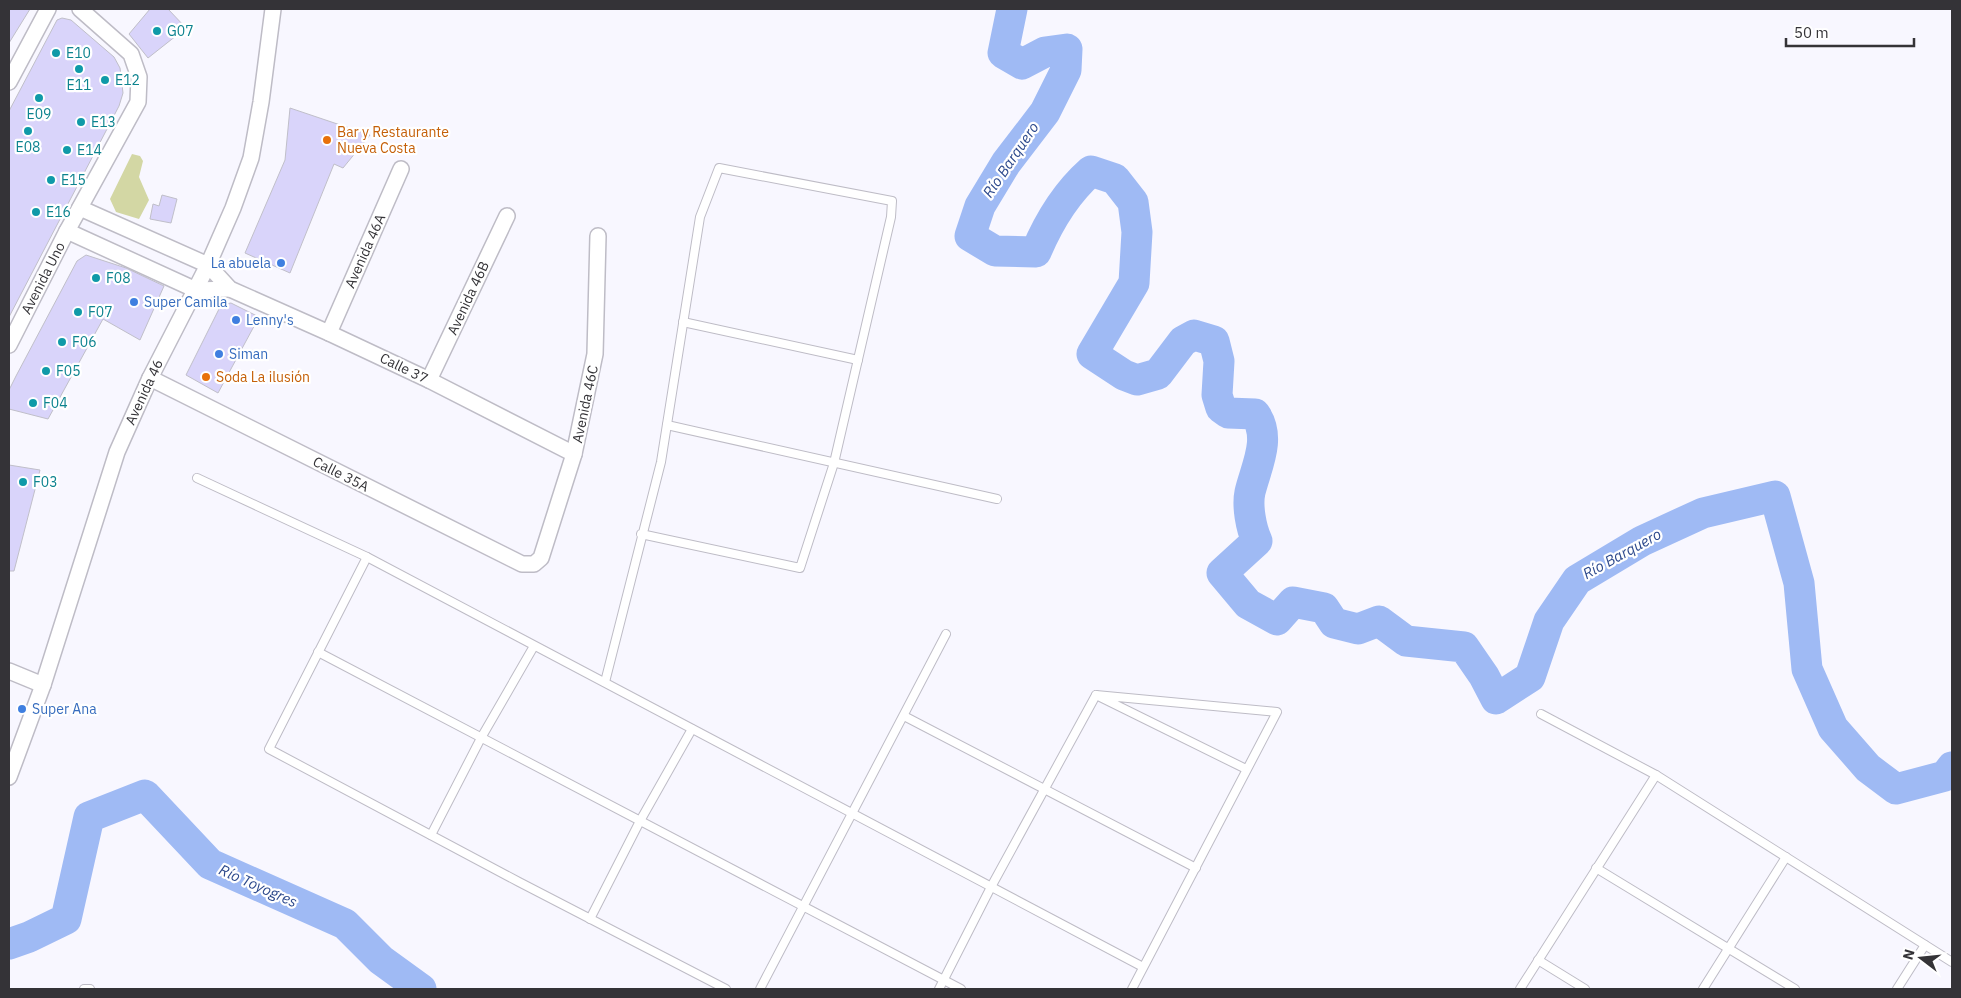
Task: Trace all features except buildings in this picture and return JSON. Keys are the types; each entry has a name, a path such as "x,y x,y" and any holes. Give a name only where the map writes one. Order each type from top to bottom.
{"street":[{"path":"9,82 48,9"},
{"name":"Avenida Uno","path":"9,346 67,231 138,102 139,77 131,54 80,9"},
{"name":"Avenida 46","path":"9,777 43,685 117,452 150,378 208,265 233,208 251,158 261,102 272,10"},
{"name":"Avenida 46A","path":"329,333 400,169"},
{"name":"Calle 37","path":"80,208 208,265 230,289 429,380 574,454"},
{"name":"Avenida 46B","path":"429,380 507,216"},
{"name":"Calle 37","path":"67,231 196,290 230,289"},
{"name":"Avenida 46C","path":"534,564 541,558 574,454 595,354 598,236"},
{"name":"Calle 35A","path":"150,378 522,564 534,564"},
{"path":"9,671 43,685"}],"lane":[{"path":"605,682 642,534 661,462 700,217 718,168 892,201 891,217 834,463 800,568 642,534"},
{"path":"684,322 858,360"},
{"path":"667,425 997,499"},
{"path":"197,478 367,557 1144,967"},
{"path":"367,557 269,748 590,919 726,989"},
{"path":"760,989 946,634"},
{"path":"431,835 481,738 534,646"},
{"path":"318,652 960,989"},
{"path":"1096,695 1246,770"},
{"path":"1096,695 1277,712 1132,989"},
{"path":"939,989 991,887 1096,695"},
{"path":"1541,714 1656,775 1952,962"},
{"path":"904,716 1196,868"},
{"path":"590,919 640,821 692,729"},
{"path":"1520,989 1656,775"},
{"path":"1703,989 1786,857"},
{"path":"1596,868 1795,989"},
{"path":"1897,989 1925,945"},
{"path":"1538,960 1585,989"},
{"path":"84,989 90,989"}],"green space":[{"path":"132,154 140,156 143,161 139,177 149,200 139,219 116,212 110,199"}],"waterway":[{"name":"Río Barquero","path":"1012,9 1003,53 1022,64 1045,52 1067,49 1066,70 1045,112 1006,163 980,206 970,236 995,251 1036,252 1059,208 1091,171 1115,179 1133,202 1137,232 1134,283 1092,354 1124,375 1137,380 1158,374 1183,341 1194,335 1214,341 1219,361 1217,395 1221,408 1228,413 1255,414 1260,423 1262,433 1261,453 1249,498 1250,517 1257,541 1222,573 1248,604 1277,620 1293,602 1324,608 1334,623 1358,629 1379,621 1406,641 1464,647 1484,676 1496,699 1530,677 1549,621 1577,580 1642,541 1703,513 1775,496 1799,583 1807,669 1833,728 1868,768 1896,789 1945,776 1952,767"},
{"name":"Río Toyogres","path":"9,944 29,937 66,919 89,817 145,795 210,864 345,924 381,960 421,989"}],"place":[{"name":"G07","path":"157,31"},
{"name":"E10","path":"56,53"},
{"name":"E11","path":"79,69"},
{"name":"E12","path":"105,80"},
{"name":"E09","path":"39,98"},
{"name":"E13","path":"81,122"},
{"name":"E08","path":"28,131"},
{"name":"Bar y Restaurante Nueva Costa","path":"327,140"},
{"name":"E14","path":"67,150"},
{"name":"E15","path":"51,180"},
{"name":"E16","path":"36,212"},
{"name":"La abuela","path":"281,263"},
{"name":"F08","path":"96,278"},
{"name":"Super Camila","path":"134,302"},
{"name":"F07","path":"78,312"},
{"name":"Lenny's","path":"236,320"},
{"name":"F06","path":"62,342"},
{"name":"Siman","path":"219,354"},
{"name":"F05","path":"46,371"},
{"name":"Soda La ilusión","path":"206,377"},
{"name":"F04","path":"33,403"},
{"name":"F03","path":"23,482"},
{"name":"Super Ana","path":"22,709"}]}
